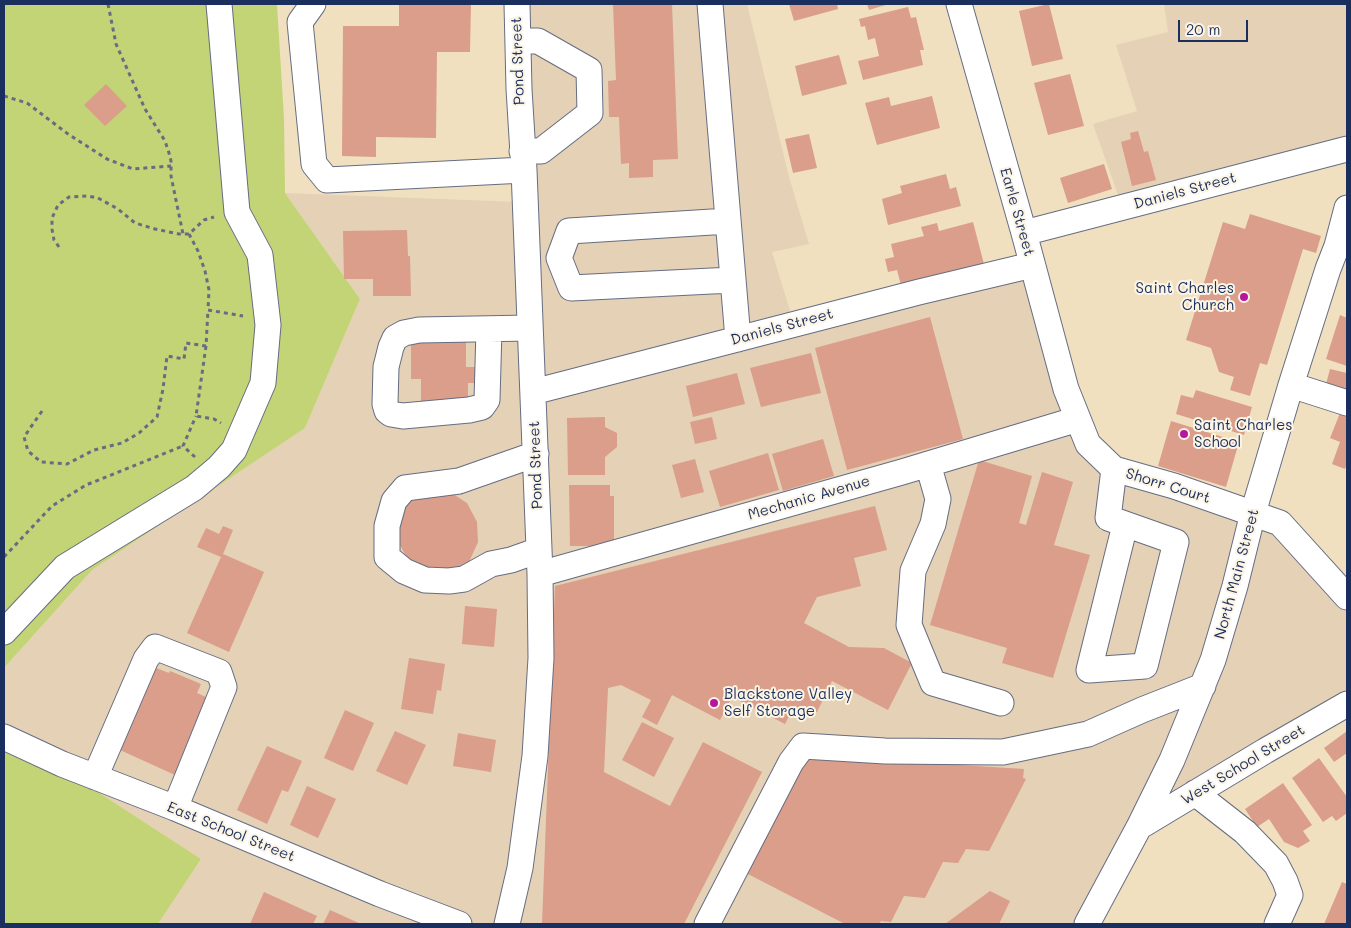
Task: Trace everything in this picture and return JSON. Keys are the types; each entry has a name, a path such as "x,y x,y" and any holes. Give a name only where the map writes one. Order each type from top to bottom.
{"street":[{"path":"4,632 65,566 194,488 210,475 234,450 263,383 268,320 260,255 238,212 220,4"},
{"path":"312,4 300,22 314,164 327,180 523,161 542,150 590,113 589,70 538,41 518,41"},
{"name":"Pond Street","path":"507,924 520,868 535,756 541,658 540,562 517,4"},
{"path":"710,4 738,339"},
{"name":"Earle Street","path":"959,4 1066,388 1078,419"},
{"name":"Daniels Street","path":"1024,233 1347,149"},
{"name":"North Main Street","path":"1087,924 1139,827 1172,760 1203,686 1235,586 1253,513 1291,385 1337,246 1347,208"},
{"path":"728,221 569,231 558,258 571,288 732,280"},
{"name":"Daniels Street","path":"533,392 918,292 1032,265"},
{"path":"489,329 487,400 482,407 469,410 403,416 391,414 387,411 386,367 395,338 404,333 419,330 530,328"},
{"path":"1291,385 1347,403"},
{"name":"Mechanic Avenue","path":"536,454 459,481 405,488 394,501 387,526 387,557 404,571 426,580 449,581 464,579 491,564 511,560 540,562 928,464 1078,419"},
{"name":"Shorr Court","path":"1078,419 1088,444 1114,469 1174,486 1280,524 1347,596"},
{"path":"928,464 938,499 933,524 913,572 909,626 933,683 1001,703"},
{"path":"1114,469 1108,518 1176,542 1145,666 1089,670 1125,525"},
{"path":"95,777 146,659 155,647 219,672 224,687 175,808"},
{"path":"707,924 791,762 803,746 885,751 1003,752 1088,734 1203,686"},
{"name":"West School Street","path":"1139,827 1347,704"},
{"name":"East School Street","path":"4,737 62,764 175,808 380,894 459,924"},
{"path":"1195,793 1245,832 1276,864 1285,880 1290,895 1277,924"}],"path":[{"path":"108,4 116,44 145,109 165,141 183,234"},
{"path":"4,96 27,103 68,134 107,159 133,169 171,166"},
{"path":"59,247 54,240 52,218 58,205 69,197 87,196 98,198 118,209 135,224 155,230 183,234 189,234 204,220 239,214"},
{"path":"4,557 52,506 86,485 183,446 196,416 206,346 209,290 198,251 189,234"},
{"path":"208,310 268,320"},
{"path":"42,411 24,437 28,450 41,462 67,464 94,450 122,443 139,433 157,417 167,356 184,359 186,343 206,346"},
{"path":"196,416 214,419 240,436"},
{"path":"183,446 210,475"}],"shaded area":[{"path":"515,4 747,4 789,177 809,244 772,252 795,327 1030,272 1092,450 1266,513 1347,601 1347,712 1131,836 1088,924 158,924 201,859 4,731 4,668 92,570 305,428 360,299 285,193 517,202"},
{"path":"1164,4 1347,4 1347,155 1123,209 1093,124 1137,111 1116,45 1168,32"}],"green space":[{"path":"4,4 277,4 284,119 285,193 360,299 305,428 92,570 4,668"},
{"path":"4,731 201,859 158,924 4,924"}],"building":[{"path":"399,4 471,4 470,52 437,52 436,138 376,137 376,157 342,156 343,26 399,26"},
{"path":"613,4 672,4 678,159 653,160 653,177 629,178 629,163 621,164 619,117 609,117 608,81 616,80"},
{"path":"789,4 837,4 838,9 794,21"},
{"path":"867,4 889,4 869,10"},
{"path":"1049,4 1063,59 1032,66 1019,11"},
{"path":"908,7 911,18 916,17 924,50 920,50 923,65 863,80 858,61 879,56 875,38 868,40 865,26 861,27 859,19"},
{"path":"839,55 847,84 802,96 795,66"},
{"path":"1070,74 1084,126 1048,135 1034,83"},
{"path":"106,84 127,106 105,126 84,105"},
{"path":"932,96 940,128 877,145 865,103 889,97 891,106"},
{"path":"1138,131 1144,152 1148,151 1156,180 1132,186 1121,142 1131,139 1130,133"},
{"path":"809,134 817,168 793,173 785,139"},
{"path":"1104,164 1112,189 1068,203 1060,178"},
{"path":"946,174 950,189 956,187 961,206 888,225 882,199 902,193 900,186"},
{"name":"Saint Charles Church","path":"1250,214 1321,236 1316,253 1303,249 1267,365 1260,363 1250,396 1230,390 1234,377 1219,372 1211,348 1186,340 1223,222 1245,229"},
{"path":"973,222 985,268 902,289 897,270 888,272 885,259 894,257 891,244 924,236 921,227 937,223 939,231"},
{"path":"407,230 411,296 373,296 373,279 344,279 343,231"},
{"path":"1340,315 1347,318 1347,366 1326,359"},
{"path":"930,317 963,439 847,470 815,348"},
{"path":"411,338 466,339 466,367 476,367 476,383 468,383 468,404 421,403 421,379 411,379"},
{"path":"811,353 821,393 761,407 750,368"},
{"path":"1330,369 1347,373 1347,395 1325,388"},
{"path":"737,373 745,404 693,417 686,386"},
{"path":"1196,390 1252,407 1244,435 1176,414 1181,395 1193,398"},
{"path":"1340,413 1347,416 1347,464 1345,469 1332,464 1340,442 1330,438"},
{"path":"605,417 605,427 617,433 617,447 605,457 605,475 568,475 567,418"},
{"path":"712,417 717,439 695,444 690,422"},
{"path":"1171,421 1239,442 1226,487 1158,466"},
{"path":"823,439 834,476 783,491 772,454"},
{"path":"768,453 779,490 720,507 709,471"},
{"path":"695,459 704,492 681,498 672,465"},
{"path":"979,460 1032,476 1019,523 1026,525 1042,472 1073,482 1054,545 1090,555 1053,678 1002,663 1007,648 930,625"},
{"path":"569,485 610,485 610,496 614,496 614,546 570,546"},
{"path":"450,492 467,503 477,522 478,542 469,562 453,571 430,571 409,561 398,542 399,518 409,500"},
{"path":"875,506 887,550 854,558 861,586 817,597 804,623 849,647 884,648 912,663 888,710 832,681 817,712 792,710 785,724 732,697 720,720 672,695 657,725 642,717 651,700 621,685 608,688 604,772 670,806 703,742 762,772 684,924 542,924 555,586"},
{"path":"223,526 233,530 223,554 264,572 229,652 187,633 221,557 197,547 206,528 219,534"},
{"path":"465,606 497,609 494,647 462,644"},
{"path":"409,658 445,664 441,691 437,690 433,714 401,709"},
{"path":"156,668 169,673 170,671 201,684 197,693 208,698 175,775 120,750"},
{"path":"345,710 374,723 353,771 324,758"},
{"path":"642,722 674,738 654,777 622,760"},
{"path":"395,731 426,745 407,785 376,771"},
{"path":"1347,731 1347,753 1334,762 1324,748"},
{"path":"458,733 496,740 491,772 453,766"},
{"path":"267,746 302,761 288,792 282,790 267,824 237,810"},
{"path":"801,755 1024,769 1023,778 1026,779 989,851 966,849 958,863 943,862 925,898 904,896 891,922 845,924 744,872"},
{"path":"1319,758 1347,797 1347,813 1336,821 1332,816 1323,822 1292,778"},
{"path":"1283,783 1312,825 1303,831 1310,841 1298,848 1284,842 1269,819 1257,827 1245,809"},
{"path":"307,786 336,799 318,838 290,825"},
{"path":"1342,882 1347,884 1347,924 1324,924"},
{"path":"990,891 1010,901 999,924 945,924"},
{"path":"264,892 317,916 313,924 250,924"},
{"path":"330,910 361,924 323,924"}],"place":[{"name":"Saint Charles Church","path":"1244,297"},
{"name":"Saint Charles School","path":"1184,434"},
{"name":"Blackstone Valley Self Storage","path":"714,703"}]}
